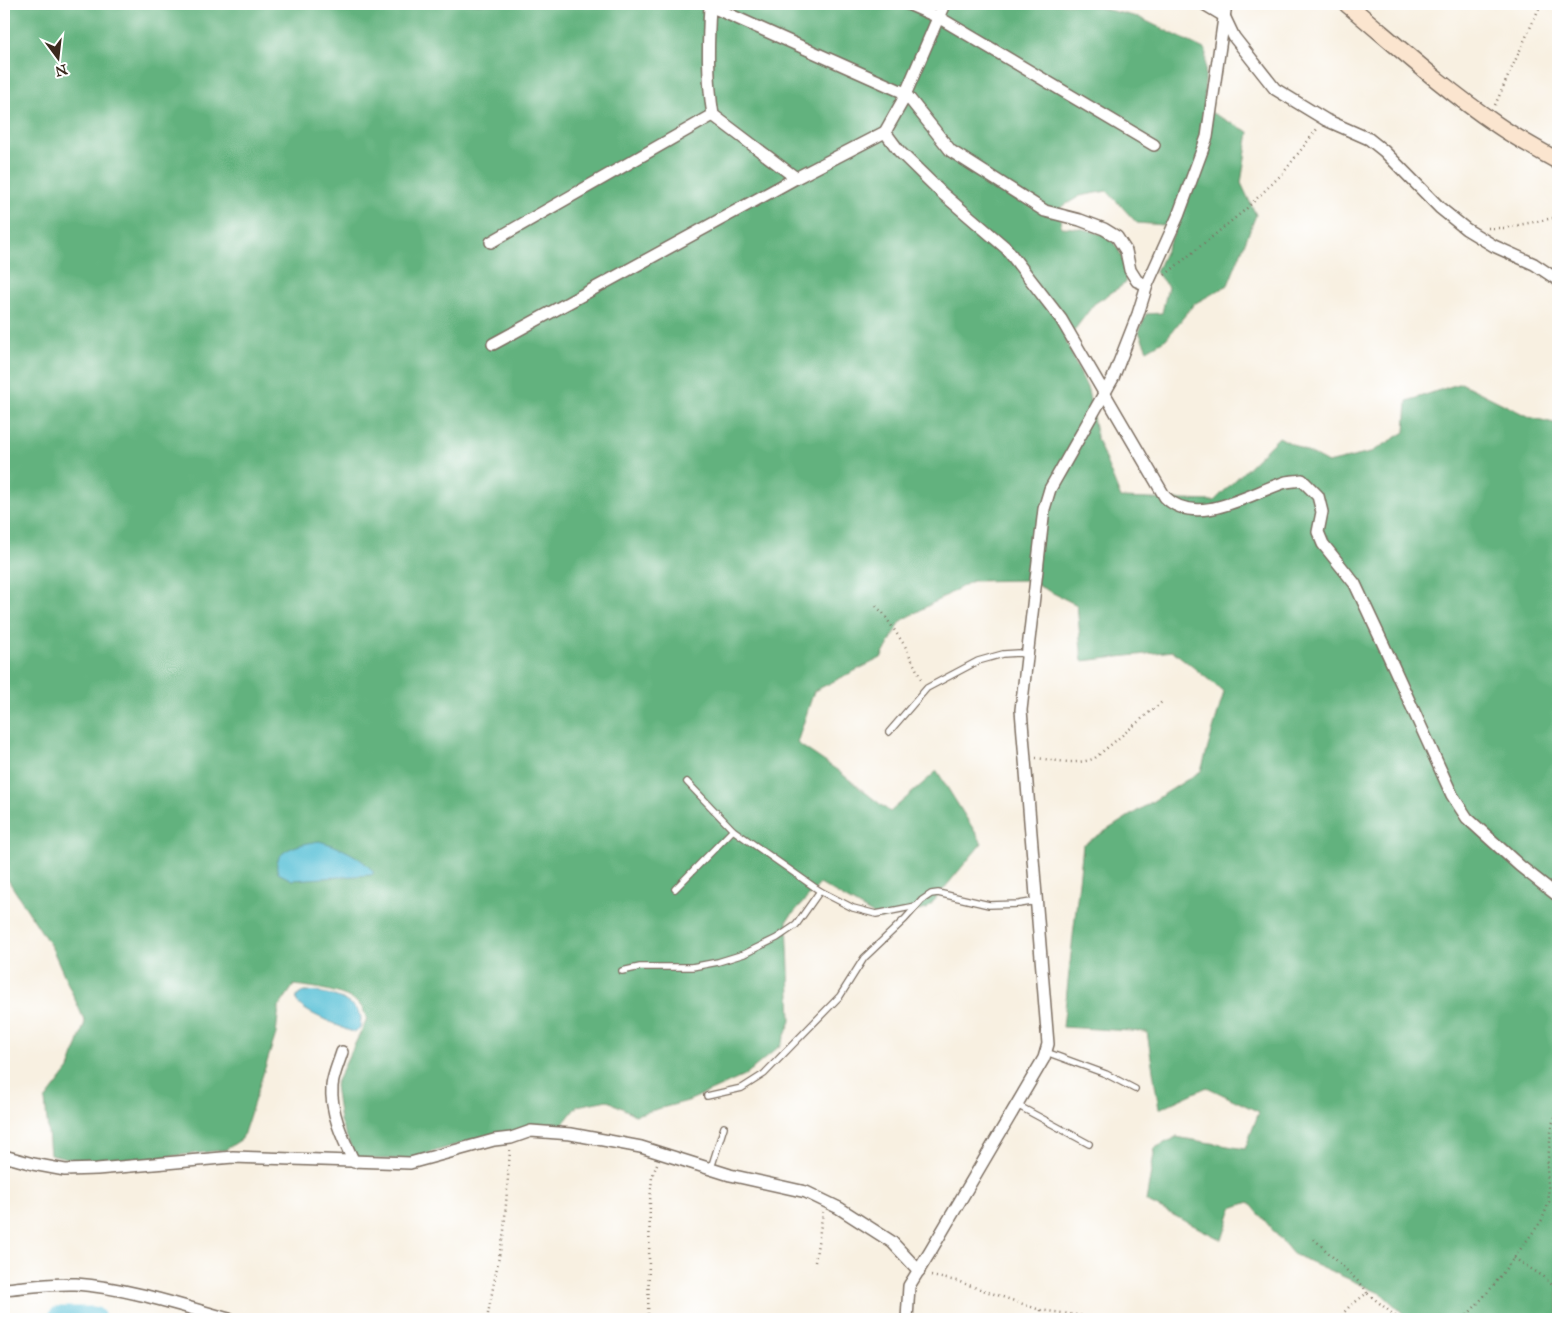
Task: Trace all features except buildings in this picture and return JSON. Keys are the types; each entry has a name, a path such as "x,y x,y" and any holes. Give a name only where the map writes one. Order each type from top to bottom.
{"street":[{"path":"908,4 938,17 1154,145"},
{"path":"493,344 796,178 885,132 902,102 944,4"},
{"path":"1204,4 1224,16 1234,37 1275,89 1326,120 1369,139 1384,150 1440,208 1466,229 1494,246 1534,264 1558,280"},
{"path":"908,1319 908,1286 919,1271 1017,1105 1044,1058 1048,1044 1021,710 1044,509 1050,488 1113,378 1147,286 1178,216 1207,137 1226,4"},
{"path":"1347,4 1451,91 1516,137 1558,161"},
{"path":"796,178 713,115 709,92 708,56 710,6 905,93 951,152 1045,211 1080,220 1104,229 1117,237 1126,251 1130,270 1137,280 1147,286"},
{"path":"491,242 713,115"},
{"path":"885,132 899,152 943,194 1006,248 1061,319 1166,497 1172,503 1182,508 1195,510 1218,506 1240,501 1286,482 1302,480 1318,496 1322,512 1318,532 1323,544 1355,584 1452,795 1467,818 1520,866 1558,896"},
{"path":"342,1052 332,1086 338,1124 354,1162"},
{"path":"4,1156 65,1170 233,1157 410,1163 494,1140 511,1138 531,1131 571,1134 641,1147 730,1175 806,1192 839,1208 892,1242 919,1271"},
{"path":"4,1288 74,1284 94,1286 152,1298 229,1319"}],"lane":[{"path":"889,732 927,688 978,660 1003,654 1019,653 1028,655"},
{"path":"687,782 733,830 820,891 854,908 876,914 917,906"},
{"path":"674,889 733,830"},
{"path":"622,971 640,967 692,967 744,954 777,938 796,925 820,891"},
{"path":"707,1096 742,1088 764,1074 840,996 864,958 931,894 938,893 989,905 1037,901"},
{"path":"1046,1052 1106,1074 1135,1088"},
{"path":"1017,1105 1090,1144"},
{"path":"711,1168 724,1127"}],"path":[{"path":"1489,119 1541,4"},
{"path":"1147,286 1157,281 1245,210 1284,172 1310,137 1326,120"},
{"path":"1466,229 1504,228 1558,217"},
{"path":"876,606 883,613 905,646 919,677 927,688"},
{"path":"1025,757 1072,762 1096,758 1163,702"},
{"path":"1464,1319 1493,1286 1542,1220 1549,1202 1548,1159 1552,1124 1558,1111"},
{"path":"487,1319 504,1231 511,1138"},
{"path":"648,1319 652,1177 662,1153"},
{"path":"814,1262 820,1221 826,1202"},
{"path":"1314,1240 1367,1292 1399,1319"},
{"path":"1514,1258 1544,1278 1557,1290"},
{"path":"919,1271 927,1275 957,1281 1040,1310 1106,1319"},
{"path":"1338,1319 1348,1307 1367,1292"},
{"path":"1040,1310 1040,1319"}],"green space":[{"path":"4,4 1082,4 1138,17 1206,50 1204,109 1249,132 1241,183 1256,215 1228,285 1194,304 1166,339 1147,350 1139,332 1146,314 1162,313 1168,287 1156,272 1174,233 1164,225 1137,223 1107,191 1080,196 1060,208 1061,227 1078,228 1104,236 1117,247 1123,262 1126,283 1094,304 1066,341 1088,390 1097,439 1121,498 1214,501 1279,437 1328,463 1370,453 1405,432 1407,401 1461,383 1529,417 1558,424 1558,1319 1409,1319 1382,1294 1293,1254 1249,1202 1232,1208 1222,1240 1146,1201 1155,1148 1176,1137 1245,1149 1259,1112 1207,1087 1159,1109 1147,1032 1063,1027 1083,845 1201,771 1224,692 1173,651 1082,661 1077,605 1027,580 972,581 901,621 881,658 814,691 797,743 837,770 890,812 937,771 982,843 927,909 881,919 820,884 787,920 791,1021 781,1045 744,1076 688,1101 635,1115 607,1100 577,1106 562,1125 475,1139 410,1159 356,1159 340,1121 335,1085 367,1019 360,1005 346,996 328,990 294,985 279,1007 276,1034 242,1139 225,1150 97,1165 50,1154 45,1100 69,1069 85,1022 52,948 4,874"}],"water":[{"path":"319,841 349,852 374,873 371,875 292,880 278,873 277,865 283,853 296,846"},
{"path":"306,991 338,997 352,1005 361,1017 360,1028 354,1032 347,1030 304,1008 296,999"}],"waterway":[{"path":"60,1319 93,1319"}]}
